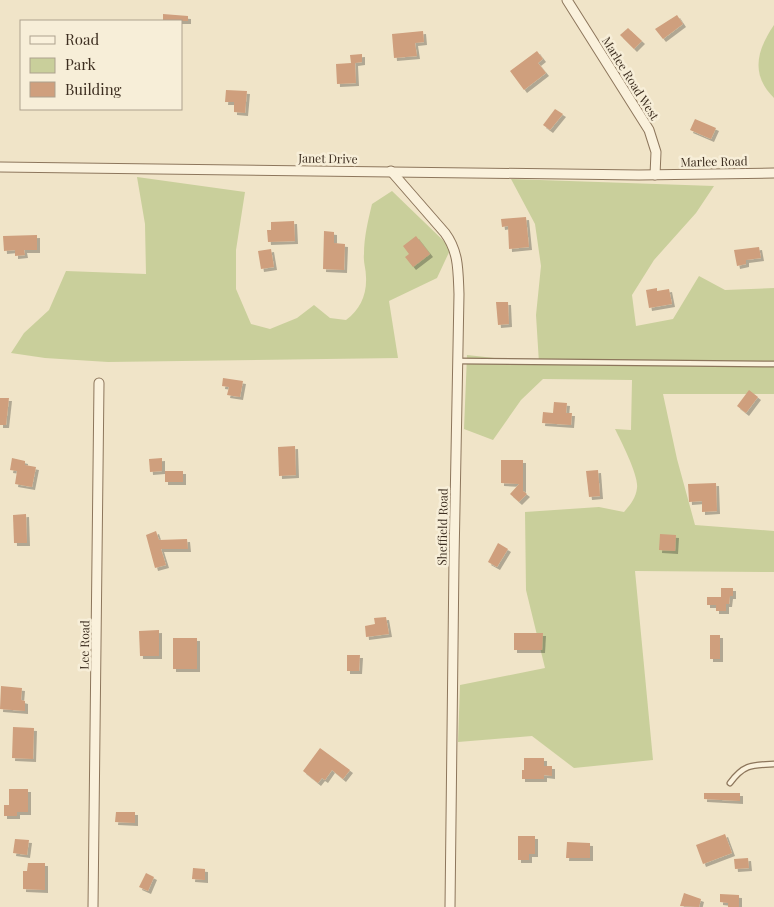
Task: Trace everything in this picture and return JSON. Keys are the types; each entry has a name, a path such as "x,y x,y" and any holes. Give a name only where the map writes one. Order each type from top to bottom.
{"street":[{"name":"Marlee Road West","path":"567,0 649,130 656,152 655,175"},
{"name":"Janet Drive","path":"0,167 655,175"},
{"name":"Sheffield Road","path":"391,171 445,233 458,261 450,907"},
{"name":"Marlee Road","path":"655,175 774,173"},
{"name":"Lee Road","path":"93,907 99,383"}],"lane":[{"path":"457,361 774,364"},
{"path":"730,782 737,773 751,765 774,764"}],"green space":[{"path":"774,25 774,98 761,80 759,62 763,44"},
{"path":"137,177 245,192 236,250 236,289 251,324 270,329 297,318 314,305 330,318 346,320 355,312 362,302 366,284 364,248 372,204 392,191 451,248 437,278 389,301 398,358 108,362 45,358 11,353 24,333 49,310 66,271 146,274 145,224"},
{"path":"511,179 714,186 696,213 654,260 632,295 636,326 673,319 699,276 725,290 774,288 774,394 663,394 677,459 695,525 774,531 774,572 635,571 653,760 574,768 532,736 458,742 460,685 545,668 526,590 525,512 599,507 624,512 634,498 637,488 635,475 615,429 631,430 632,380 543,379 521,400 493,440 464,429 467,355 539,363 536,315 541,266 535,224"}],"building":[{"path":"163,14 188,16 188,21 163,20"},
{"path":"677,15 683,24 663,39 655,29"},
{"path":"628,28 642,41 634,49 620,35"},
{"path":"423,31 424,42 415,43 417,56 394,58 392,34"},
{"path":"537,51 543,59 538,63 546,73 524,90 510,71"},
{"path":"362,54 362,62 355,63 356,83 337,84 336,64 351,63 350,55"},
{"path":"226,90 247,91 245,113 234,112 234,102 225,102"},
{"path":"555,109 563,114 550,130 543,125"},
{"path":"695,119 716,128 711,139 690,130"},
{"path":"526,217 529,247 509,249 508,226 502,227 501,219"},
{"path":"294,221 295,241 268,242 267,230 271,230 271,222"},
{"path":"324,231 334,232 334,243 345,244 344,270 323,269"},
{"path":"37,235 37,250 24,250 25,255 15,256 15,250 4,251 3,236"},
{"path":"416,236 430,254 413,267 405,257 409,254 403,246"},
{"path":"759,247 761,258 746,260 746,264 737,266 734,250"},
{"path":"271,249 274,267 261,269 258,251"},
{"path":"657,288 657,291 669,289 672,304 649,308 646,290"},
{"path":"496,302 508,302 509,324 498,325"},
{"path":"223,378 243,381 240,397 227,395 229,387 222,386"},
{"path":"749,390 758,397 746,413 737,406"},
{"path":"0,398 9,398 6,425 0,425"},
{"path":"554,402 567,403 566,413 572,413 571,425 542,423 543,412 553,413"},
{"path":"295,446 296,475 279,476 278,447"},
{"path":"12,458 25,461 25,465 36,467 32,487 15,484 17,471 10,470"},
{"path":"162,458 162,471 150,472 149,459"},
{"path":"501,460 523,460 523,491 527,494 519,502 510,494 519,484 501,483"},
{"path":"598,470 600,496 589,497 586,471"},
{"path":"165,471 183,471 183,482 165,482"},
{"path":"716,483 717,511 702,512 702,501 689,502 688,484"},
{"path":"26,514 27,543 14,543 13,515"},
{"path":"156,531 159,540 187,539 188,549 161,549 166,565 155,568 146,535"},
{"path":"660,534 676,535 675,551 659,550"},
{"path":"498,543 508,549 497,567 488,562"},
{"path":"721,588 733,588 733,596 730,596 729,604 726,604 726,611 716,611 716,605 707,605 707,597 721,597"},
{"path":"386,617 389,634 366,637 365,626 375,624 374,618"},
{"path":"159,630 159,656 140,656 139,631"},
{"path":"514,633 543,633 542,650 514,650"},
{"path":"710,635 720,635 720,659 710,659"},
{"path":"173,638 197,638 197,669 173,669"},
{"path":"347,655 360,655 359,671 347,671"},
{"path":"1,686 22,688 21,700 25,701 25,711 0,709"},
{"path":"13,727 34,728 33,759 12,758"},
{"path":"320,748 350,770 343,779 332,770 325,780 322,778 318,783 303,771"},
{"path":"524,758 544,758 544,766 552,766 552,776 544,775 544,779 522,779"},
{"path":"9,789 28,789 28,812 17,812 17,816 4,816 4,805 9,805"},
{"path":"704,793 740,793 740,801 704,799"},
{"path":"116,812 135,812 135,823 115,822"},
{"path":"725,834 732,853 703,864 696,845"},
{"path":"518,836 535,836 535,854 529,854 529,860 518,860"},
{"path":"15,839 29,840 27,855 13,853"},
{"path":"567,842 590,843 590,858 566,858"},
{"path":"748,858 749,868 735,869 734,859"},
{"path":"28,863 45,863 45,890 23,889 23,871 27,871"},
{"path":"193,868 205,869 205,880 192,879"},
{"path":"146,873 154,877 148,891 139,887"},
{"path":"684,893 701,899 699,907 680,906"},
{"path":"720,894 739,895 739,907 728,907 728,903 720,902"}]}
